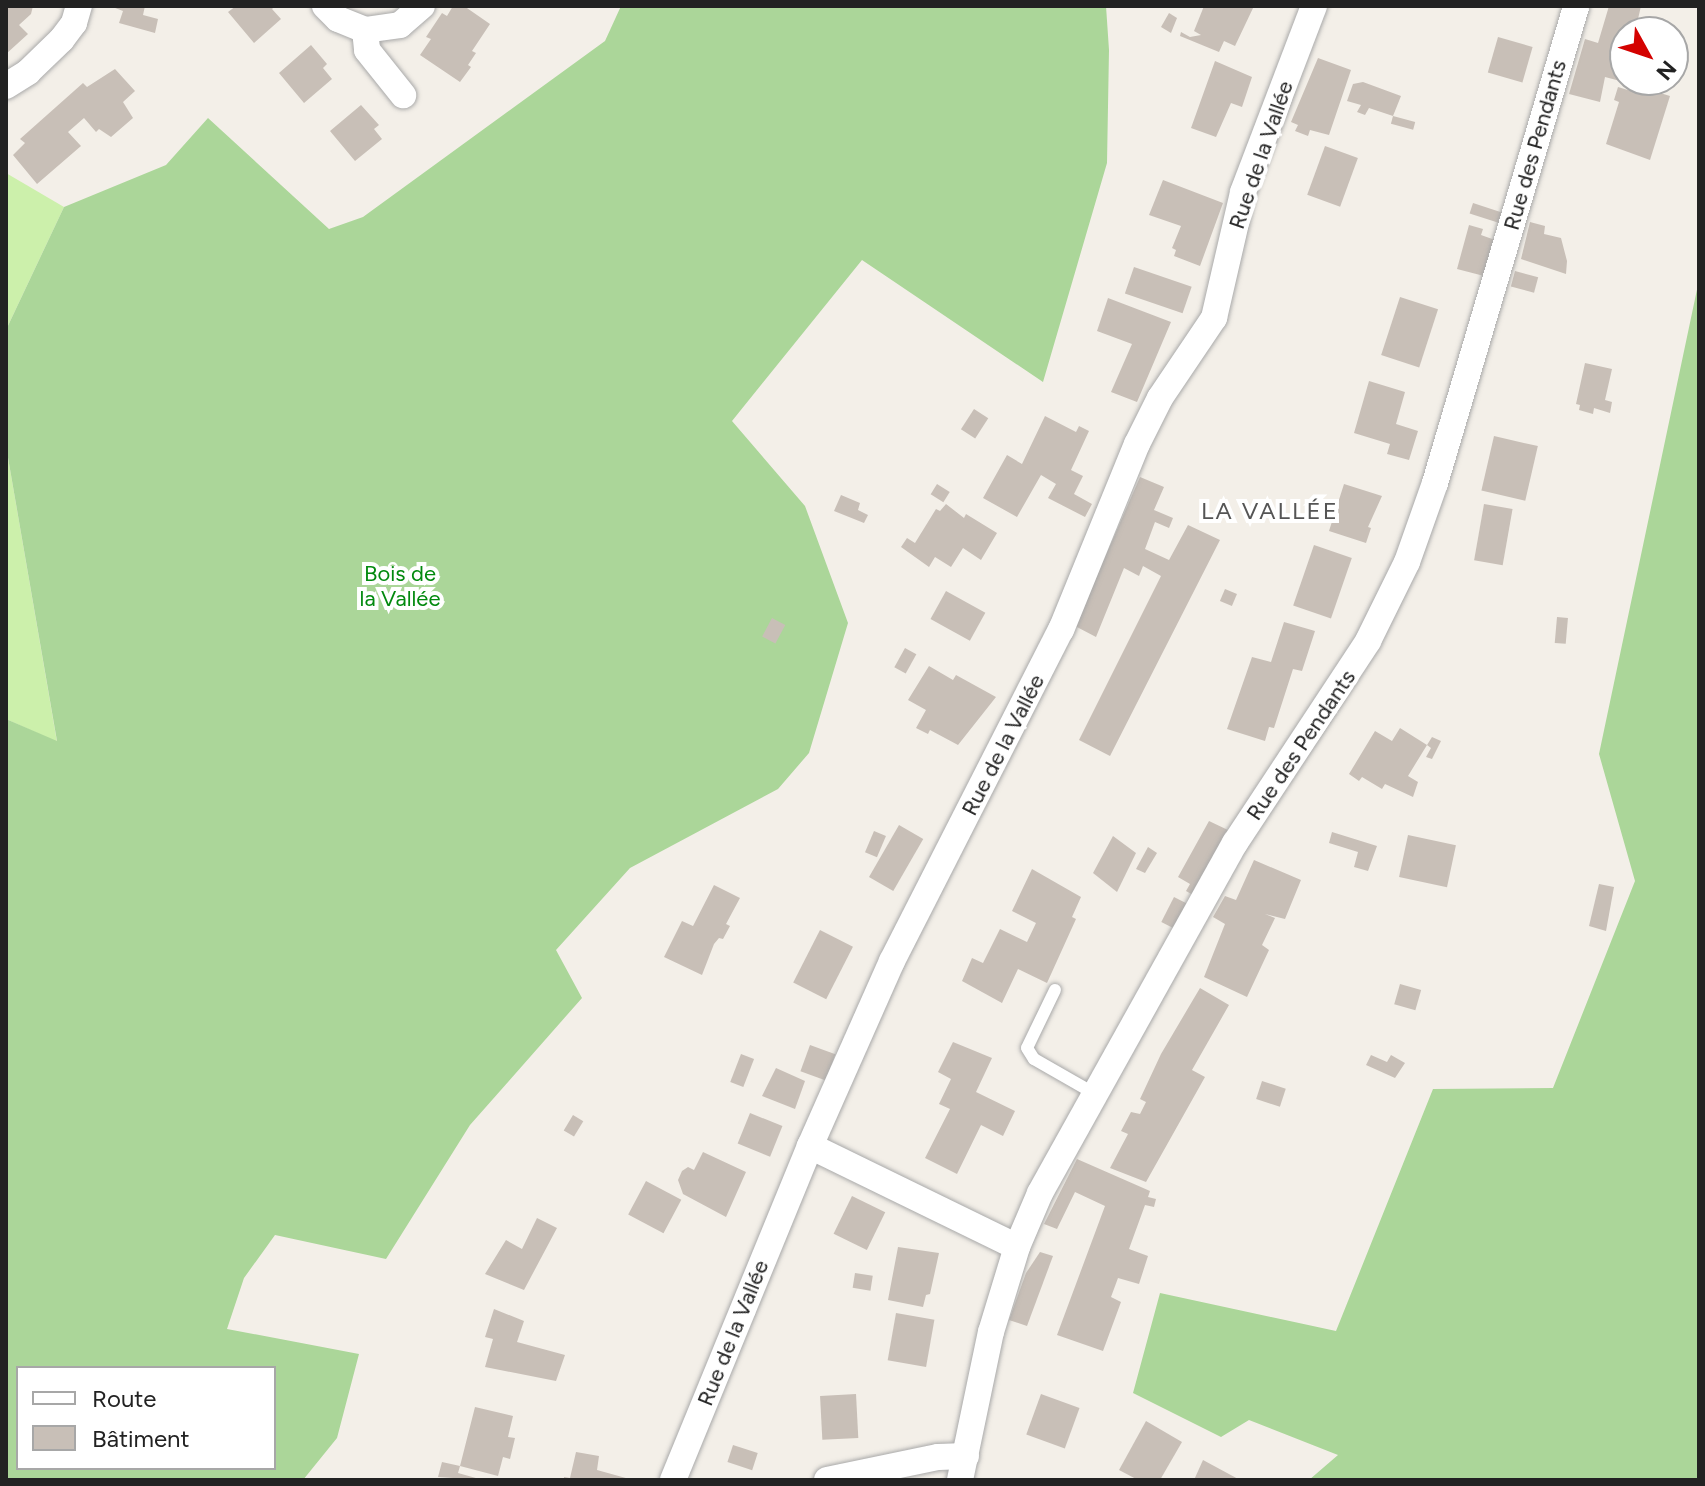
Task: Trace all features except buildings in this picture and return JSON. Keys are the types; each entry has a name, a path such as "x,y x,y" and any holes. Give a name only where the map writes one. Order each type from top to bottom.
{"street":[{"path":"6,86 28,72 62,39 74,23 79,6"},
{"path":"325,6 338,19 365,30 400,25 422,6"},
{"name":"Rue de la Vallée","path":"673,1480 810,1146 923,897 1007,740 1061,630 1137,444 1160,398 1214,318 1243,192 1314,6"},
{"name":"Rue des Pendants","path":"827,1480 938,1457 963,1468 991,1332 1017,1247 1040,1193 1235,843 1368,641 1407,562 1435,483 1576,6"},
{"path":"365,30 367,50 403,95"},
{"path":"810,1146 1017,1247"}],"lane":[{"path":"1055,990 1027,1048 1034,1059 1095,1094"}],"green space":[{"name":"Bois de la Vallée","path":"621,6 1106,6 1109,50 1107,163 1043,382 862,260 732,421 805,506 848,623 809,753 778,789 630,868 556,950 582,998 470,1125 386,1259 275,1235 244,1278 227,1329 359,1354 337,1438 303,1480 6,1480 6,719 57,741 6,446 6,330 64,207 166,165 208,118 329,229 363,217 605,41"},
{"path":"6,173 64,207 6,330"},
{"path":"1699,280 1699,1480 1309,1480 1338,1455 1249,1420 1221,1437 1133,1393 1160,1293 1336,1331 1433,1089 1553,1088 1635,881 1599,754"},
{"path":"6,446 57,742 6,719"}],"district":[{"name":"LA VALLÉE","path":"1270,511"}]}
